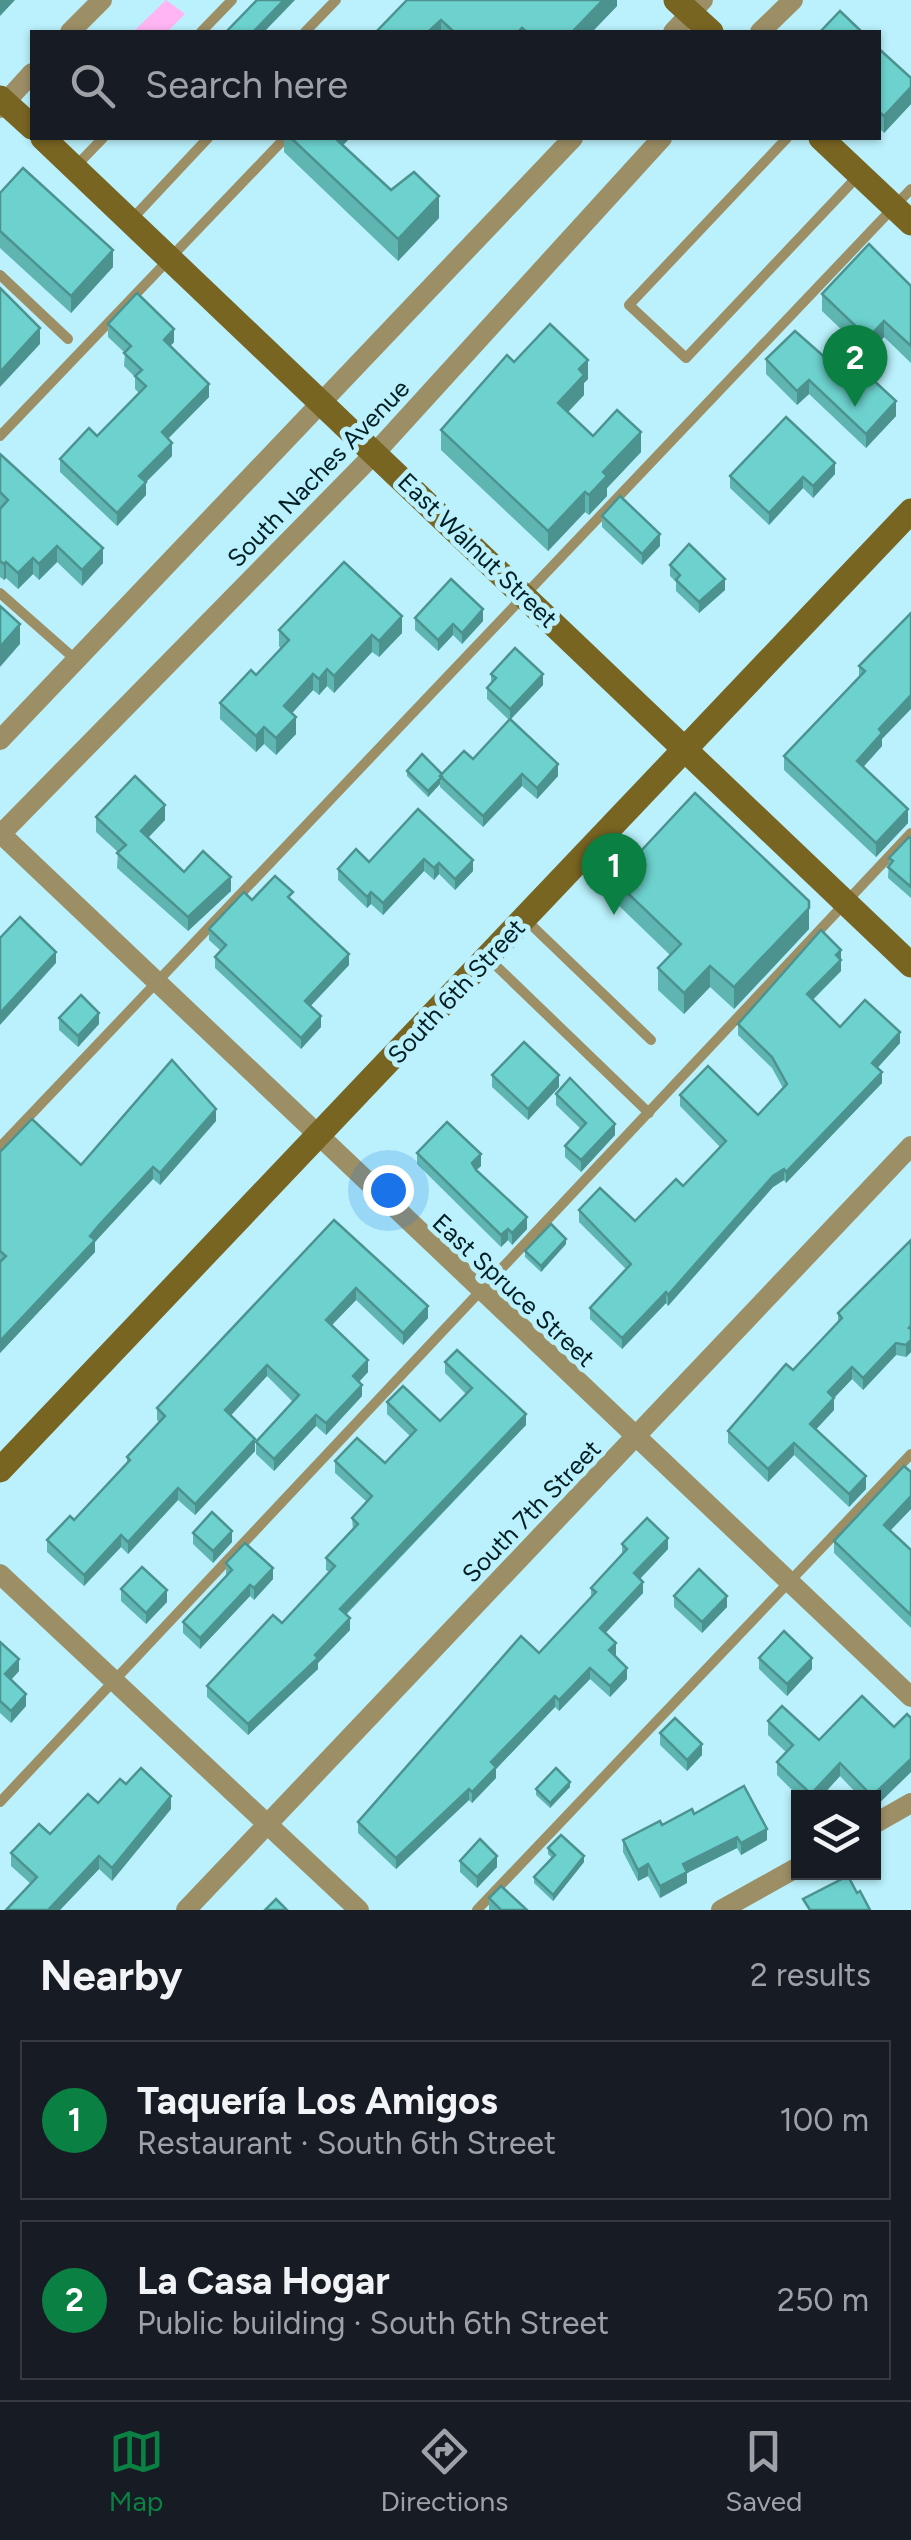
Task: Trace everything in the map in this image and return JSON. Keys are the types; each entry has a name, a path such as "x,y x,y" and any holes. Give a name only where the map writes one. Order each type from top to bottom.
{"street":[{"path":"72,30 102,0"},
{"path":"762,30 793,0"},
{"path":"686,12 708,30"},
{"path":"30,75 2,103 30,126"},
{"name":"East Walnut Street","path":"46,140 133,218 911,964"},
{"name":"South Naches Avenue","path":"0,740 571,140"},
{"name":"South Naches Avenue","path":"0,834 376,452 660,140"},
{"path":"824,140 860,174 905,206"},
{"name":"South 6th Street","path":"0,1470 911,511"},
{"name":"East Spruce Street","path":"0,834 911,1697"},
{"name":"South 7th Street","path":"186,1910 911,1146"},
{"path":"0,1574 359,1910"},
{"path":"881,1820 911,1803"},
{"path":"722,1910 791,1870"}],"lane":[{"path":"203,30 232,0"},
{"path":"308,30 336,0"},
{"path":"75,167 101,140"},
{"path":"133,218 206,140"},
{"path":"0,436 283,140"},
{"path":"785,140 629,304 686,358 860,174"},
{"path":"0,1147 525,595 905,206"},
{"path":"0,275 68,339"},
{"path":"0,592 76,660"},
{"path":"0,1802 482,1294 911,833"},
{"path":"524,918 651,1040"},
{"path":"487,958 650,1113"},
{"path":"477,1910 911,1454"}],"shaded area":[{"path":"166,0 185,14 169,30 135,30"}],"building":[{"path":"257,0 284,0 255,30 228,30"},
{"path":"407,0 603,0 574,30 452,30 441,20 430,30 378,30"},
{"path":"840,11 860,30 822,30"},
{"path":"881,51 911,78 911,87 884,116"},
{"path":"293,140 337,140 391,190 414,172 439,196 398,239"},
{"path":"23,168 113,250 71,296 0,231 0,193"},
{"path":"869,244 911,286 911,346 884,321 868,338 822,294"},
{"path":"0,288 40,328 0,372"},
{"path":"137,293 174,329 164,340 209,384 162,432 172,443 139,476 146,482 117,513 60,459 89,428 97,436 146,386 135,376 142,370 124,353 131,346 108,324"},
{"path":"550,324 588,360 579,369 584,375 558,403 593,436 617,410 641,432 603,472 607,476 589,495 585,492 548,531 441,430 507,355 514,362"},
{"path":"795,331 846,376 857,365 896,401 866,434 809,380 797,391 766,359"},
{"path":"786,417 835,463 813,486 803,477 769,513 730,476"},
{"path":"0,454 103,548 82,570 57,546 39,564 33,558 18,573 0,561 0,509 8,500 0,492"},
{"path":"620,496 660,534 642,554 602,516"},
{"path":"689,544 725,579 699,602 676,580 680,575 670,565"},
{"path":"344,562 402,616 379,641 372,635 334,676 327,669 319,679 313,674 284,706 296,717 276,738 264,727 256,736 220,703 251,670 256,675 289,640 279,630"},
{"path":"451,579 483,609 462,633 453,624 438,640 415,618"},
{"path":"0,606 20,624 0,647"},
{"path":"911,613 911,695 879,729 882,733 857,761 908,809 876,843 784,756 865,671 859,666"},
{"path":"515,648 543,674 510,709 487,688 496,678 491,674"},
{"path":"510,719 558,764 537,788 522,774 483,816 440,776 464,751 473,759"},
{"path":"422,754 442,774 428,791 407,771"},
{"path":"135,776 165,805 141,831 184,872 203,851 231,877 188,917 117,853 126,845 96,817"},
{"path":"695,793 809,901 809,908 734,987 710,966 684,993 658,968 681,944 614,880"},
{"path":"418,809 473,860 455,879 439,863 434,868 424,859 383,903 371,892 367,897 338,869 356,849 369,862"},
{"path":"909,837 911,887 888,867 893,861 889,858"},
{"path":"275,876 293,892 288,897 349,954 305,1001 321,1016 301,1038 215,957 226,945 209,929 244,892 252,900"},
{"path":"20,917 56,952 0,1013 0,938"},
{"path":"821,930 841,950 836,955 841,960 807,994 840,1027 865,1000 900,1032 872,1063 882,1072 786,1172 784,1169 773,1176 668,1295 666,1292 622,1338 590,1308 631,1264 579,1210 600,1188 635,1221 676,1179 683,1186 726,1141 680,1095 708,1066 758,1115 787,1084 772,1057 738,1024"},
{"path":"81,995 99,1013 78,1036 59,1018"},
{"path":"524,1042 559,1075 528,1109 492,1075"},
{"path":"172,1060 216,1109 160,1173 153,1167 90,1236 95,1240 0,1341 0,1262 6,1256 0,1251 0,1152 32,1119 81,1165"},
{"path":"570,1078 615,1124 581,1160 565,1146 586,1123 556,1094"},
{"path":"447,1122 481,1154 472,1163 476,1170 527,1217 512,1233 508,1229 501,1235 417,1153"},
{"path":"334,1220 428,1306 403,1333 356,1288 326,1320 368,1360 353,1376 362,1385 326,1423 316,1415 274,1459 256,1442 299,1395 267,1365 225,1410 255,1439 195,1504 178,1488 128,1542 121,1535 84,1575 47,1540 70,1516 74,1520 130,1460 127,1457 165,1416 157,1408"},
{"path":"551,1224 566,1239 541,1266 525,1251"},
{"path":"911,1240 911,1340 906,1345 896,1343 863,1378 852,1367 828,1392 834,1398 810,1424 866,1476 849,1494 794,1443 768,1469 728,1431 786,1364 793,1370 842,1318 838,1313"},
{"path":"457,1350 526,1414 340,1609 350,1618 315,1655 318,1658 248,1724 207,1686 273,1615 282,1623 335,1566 326,1558 358,1524 352,1518 372,1496 335,1461 357,1438 385,1463 416,1430 387,1402 403,1386 440,1421 472,1388 445,1362"},
{"path":"904,1466 911,1472 911,1496 884,1525 911,1550 911,1615 834,1541"},
{"path":"212,1512 232,1531 213,1551 193,1533"},
{"path":"647,1518 668,1538 634,1573 643,1582 600,1628 616,1643 609,1650 627,1668 610,1686 590,1668 559,1700 555,1696 491,1762 496,1767 472,1792 469,1789 396,1858 358,1822 521,1636 539,1653 596,1592 591,1588 627,1549 622,1544"},
{"path":"245,1543 273,1568 254,1588 250,1585 200,1638 183,1622 232,1570 226,1563"},
{"path":"142,1567 167,1590 146,1613 121,1589"},
{"path":"699,1569 727,1596 702,1622 674,1596"},
{"path":"784,1631 812,1658 787,1684 759,1658"},
{"path":"0,1642 19,1659 5,1674 26,1694 11,1711 0,1701"},
{"path":"862,1696 894,1727 907,1714 911,1718 911,1759 878,1790 866,1790 840,1763 815,1790 807,1790 777,1762 793,1745 768,1721 782,1706 819,1740"},
{"path":"675,1718 702,1744 687,1760 660,1733"},
{"path":"141,1768 171,1796 112,1868 99,1856 48,1910 6,1910 37,1877 11,1853 39,1824 50,1834 88,1794 98,1803 120,1779 126,1784"},
{"path":"556,1768 570,1782 550,1803 536,1789"},
{"path":"744,1786 767,1829 741,1843 737,1837 683,1864 687,1872 660,1886 648,1864 638,1870 623,1840 692,1809 694,1814"},
{"path":"561,1835 584,1856 553,1895 534,1877 555,1855 548,1848"},
{"path":"480,1839 497,1856 477,1877 460,1861"},
{"path":"840,1880 850,1880 870,1910 810,1910 803,1899"},
{"path":"501,1886 527,1910 501,1910 489,1898"},
{"path":"276,1899 287,1910 265,1910"}],"place":[{"name":"La Casa Hogar","path":"855,407"},
{"name":"Taquería Los Amigos","path":"614,915"}]}
